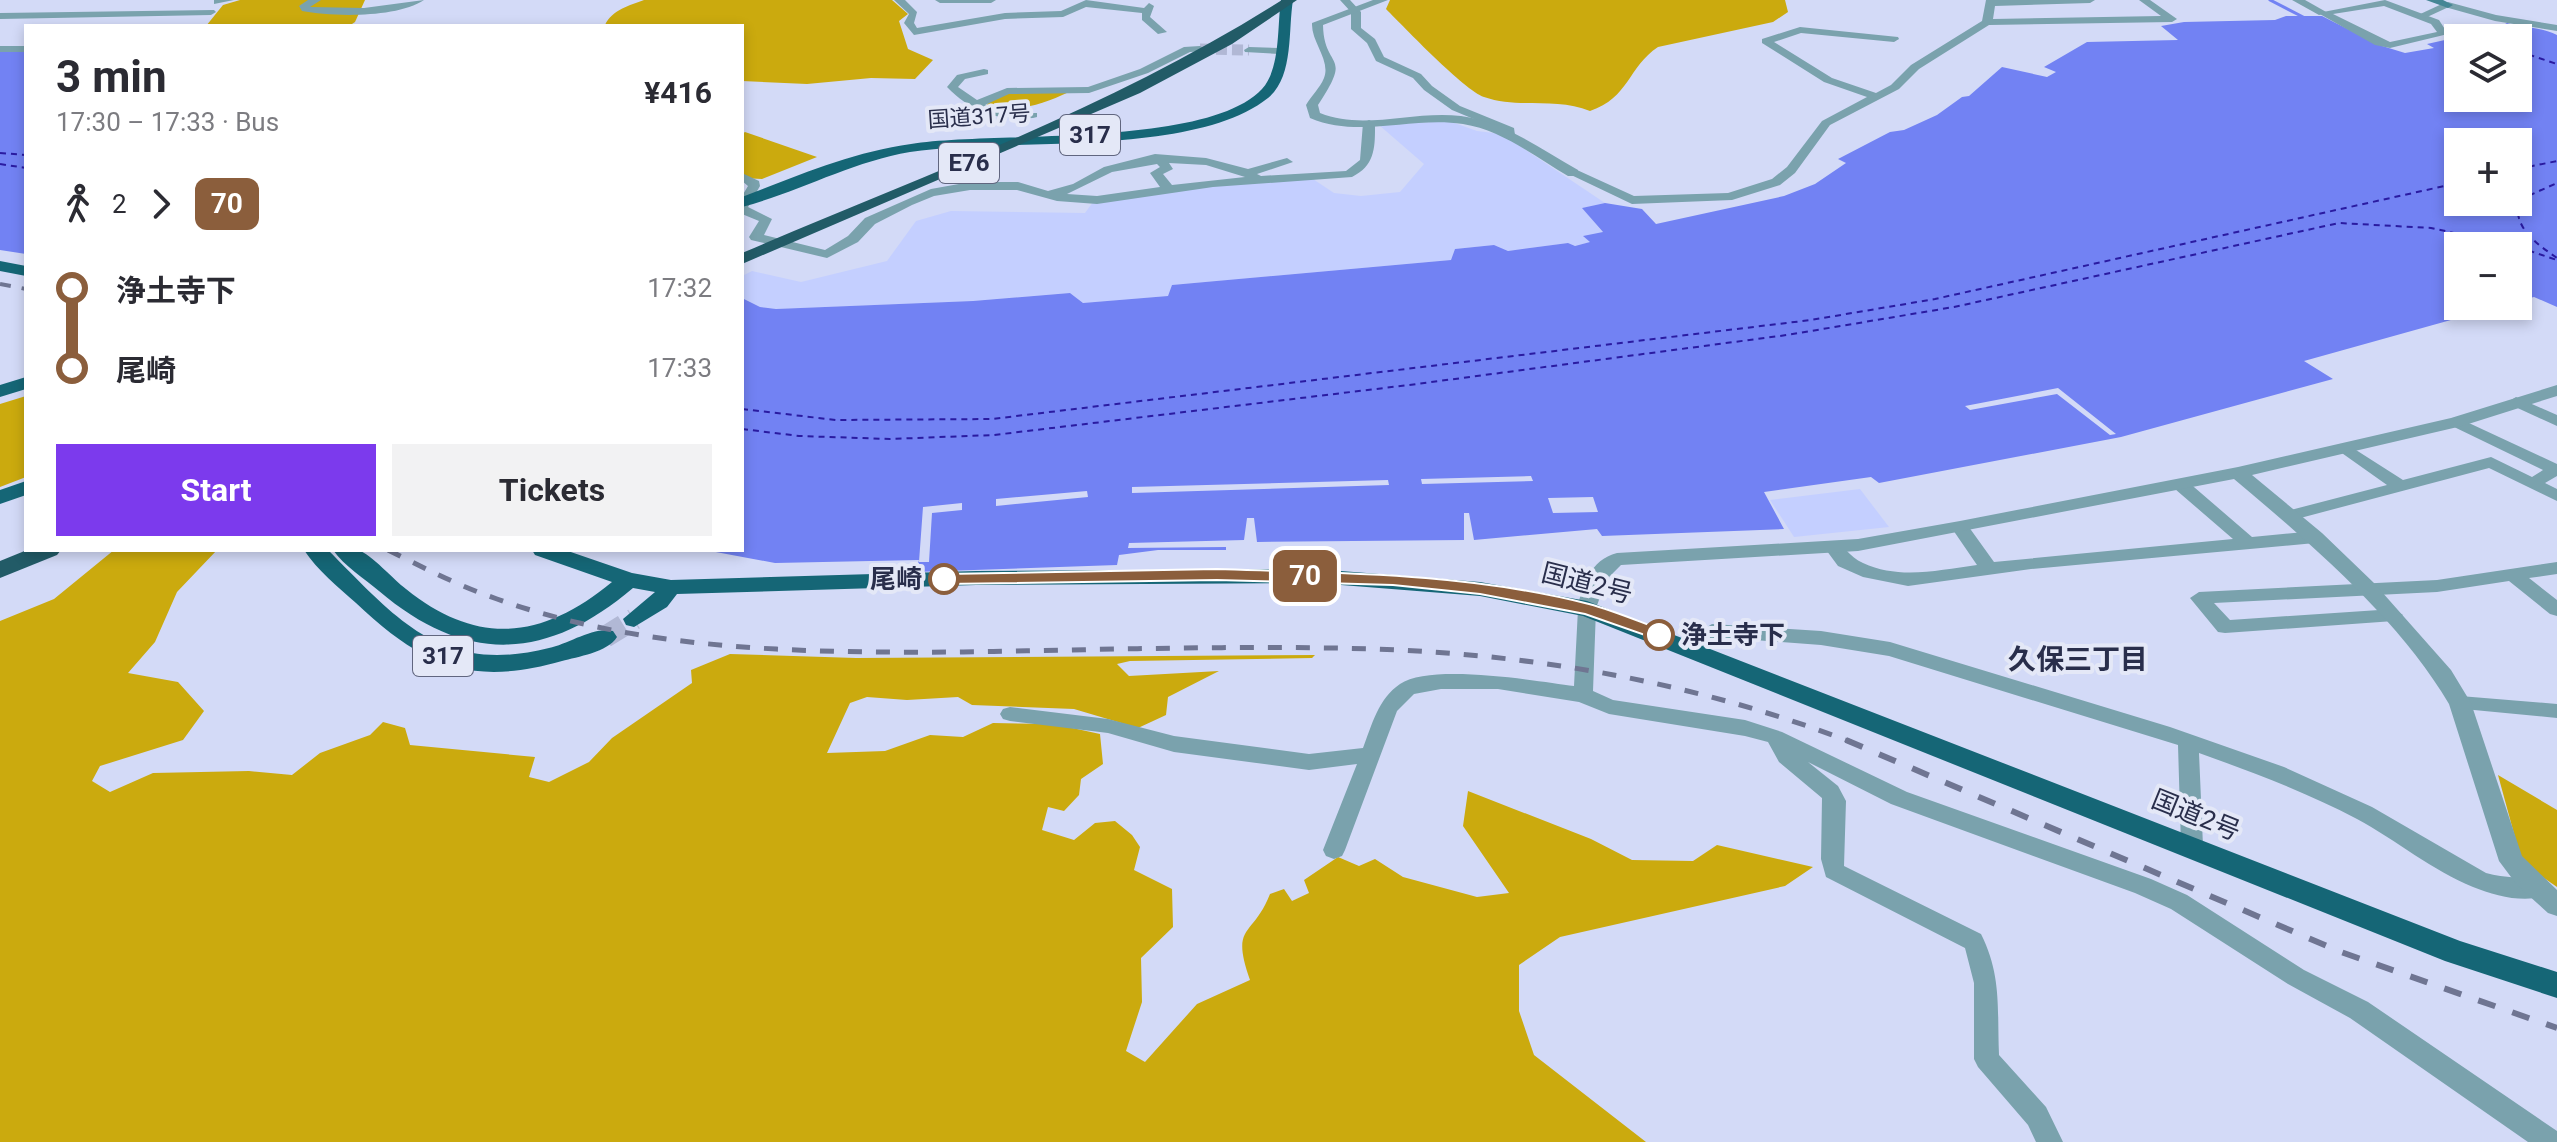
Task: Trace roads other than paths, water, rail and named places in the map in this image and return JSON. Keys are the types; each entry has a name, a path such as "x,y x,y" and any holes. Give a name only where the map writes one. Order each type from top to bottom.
{"highway":[{"name":"E76","path":"744,258 1188,62 1272,14 1289,0"},
{"name":"国道317号","path":"744,205 813,175 865,157 933,144 1121,134 1215,121 1238,113 1264,96 1273,84 1289,0"},
{"name":"E76","path":"744,248 1066,118"},
{"path":"0,266 24,271"},
{"path":"0,391 24,384"},
{"path":"0,498 24,488"},
{"path":"0,556 24,546"},
{"path":"0,570 44,552"},
{"name":"317","path":"317,552 421,645 446,657 521,662 550,658 605,637"},
{"name":"317","path":"347,552 430,618 451,629 495,639 519,637 573,621 613,595 629,580"},
{"name":"国道2号","path":"549,552 629,580 671,587 976,578 1316,576 1480,589 1587,609 2455,952 2557,985"},
{"path":"634,619 659,602 671,587"}],"street":[{"path":"202,24 217,1 229,0"},
{"path":"316,0 304,6 305,9 355,11 405,5 419,0"},
{"path":"899,0 914,14 909,23 914,32 1018,14 1063,14 1089,2 1147,11"},
{"path":"940,0 991,0"},
{"path":"1140,0 1139,3 1151,7 1145,18 1162,32"},
{"path":"1383,0 1350,5 1318,23 1317,30 1332,73 1312,105 1312,111 1327,122 1369,123 1443,118 1476,122 1511,133 1573,173 1632,200 1728,197 1776,182 1791,170 1826,123 1895,87 1915,67 1987,22 2172,19 2144,0"},
{"path":"1987,22 1990,2 2090,0 2118,20"},
{"path":"2297,0 2379,43 2390,45 2443,34 2435,22 2385,3 2323,13"},
{"path":"2421,16 2442,2 2495,18 2557,28"},
{"path":"1350,5 1356,29 1371,41 1380,59 1417,76 1456,108 1511,133"},
{"path":"0,16 211,12"},
{"path":"1877,97 1828,80 1766,41 1800,30 1894,39"},
{"path":"0,49 24,49"},
{"path":"976,105 1007,91 1089,90 1144,71 1188,49 1200,49"},
{"path":"1249,50 1279,51"},
{"path":"984,72 961,77 953,83 955,91 976,105 1002,116 1033,115"},
{"path":"744,207 766,219 756,237 827,254 853,239 870,221 931,193 994,184 1025,187 1048,195 1097,200 1252,176 1339,175 1356,171 1369,154 1369,123"},
{"path":"1126,156 1233,167 1252,176 1287,162"},
{"path":"1160,159 1167,169 1156,173 1168,189"},
{"path":"1048,195 1089,181 1094,175 1111,168 1160,159"},
{"path":"744,178 753,181 754,186 744,203"},
{"path":"1583,695 1587,609 1595,577 1602,567 1617,559 1833,547 1960,527 2238,473 2456,422 2557,390"},
{"path":"2516,402 2557,421"},
{"path":"2456,422 2557,470"},
{"path":"2345,448 2401,487"},
{"path":"2289,516 2491,462 2557,496"},
{"path":"2531,484 2557,470"},
{"path":"2238,473 2315,537 2367,588 2394,615 2443,675 2460,703 2511,861 2547,897"},
{"path":"2181,485 2248,543"},
{"path":"1960,527 1989,569"},
{"path":"1833,547 1844,562 1869,573 1908,580 1989,569 2315,537"},
{"path":"2394,615 2225,627 2199,598 2437,586 2557,568"},
{"path":"2513,575 2557,610"},
{"path":"1689,647 1712,630 1821,638 1890,649 2188,741 2277,773 2364,813 2479,880 2547,897"},
{"path":"1334,850 1388,708 1408,688 1441,682 1498,682 1583,695 1609,707 1745,728 1775,737 1899,798 2143,886 2179,902 2296,977 2359,1010 2550,1142"},
{"path":"2460,703 2557,711"},
{"path":"1010,714 1108,726 1174,744 1309,762 1371,755"},
{"path":"1775,737 1786,756 1830,792 1835,801 1834,871 1973,941 1983,958 1986,974 1987,1059 2037,1116 2050,1142"},
{"path":"2188,741 2192,846"}],"water":[{"path":"2322,16 2379,45 2405,53 2434,48 2427,44 2444,40 2444,112 2532,112 2532,28 2557,35 2557,307 2532,298 2532,232 2444,232 2444,320 2451,320 2304,361 2333,379 2121,437 1879,483 1871,477 1764,492 1784,529 1602,536 1597,529 1474,540 1469,513 1464,513 1464,540 1257,542 1254,518 1247,518 1244,540 1129,543 1128,548 1226,547 1226,550 1158,550 1119,555 1117,565 915,572 919,560 775,563 716,552 744,552 744,299 760,307 776,309 973,301 1070,293 1083,303 1168,296 1172,285 1451,260 1455,249 1494,245 1508,251 1568,243 1575,246 1590,242 1583,236 1603,232 1582,208 1605,203 1642,209 1656,224 1784,196 1815,184 1846,163 1838,159 1890,132 1904,130 1937,115 1962,97 1969,96 2002,67 2047,77 2056,72 2044,67 2087,42 2178,40 2161,26 2184,22"},
{"path":"24,50 24,254 0,250 0,51"}],"waterway":[{"path":"2270,0 2305,18"}],"tunnel":[{"path":"1200,49 1249,50"},
{"path":"605,637 634,619"}],"railway":[{"path":"0,284 24,289"},
{"path":"392,552 455,583 497,599 552,616 666,639 840,651 1271,648 1437,652 1558,666 1676,688 1735,703 1849,741"},
{"path":"1849,741 2341,952 2557,1028"}],"place":[{"name":"尾崎","path":"944,579"},
{"name":"浄土寺下","path":"1659,635"}],"district":[{"name":"久保三丁目","path":"2078,659"}]}
